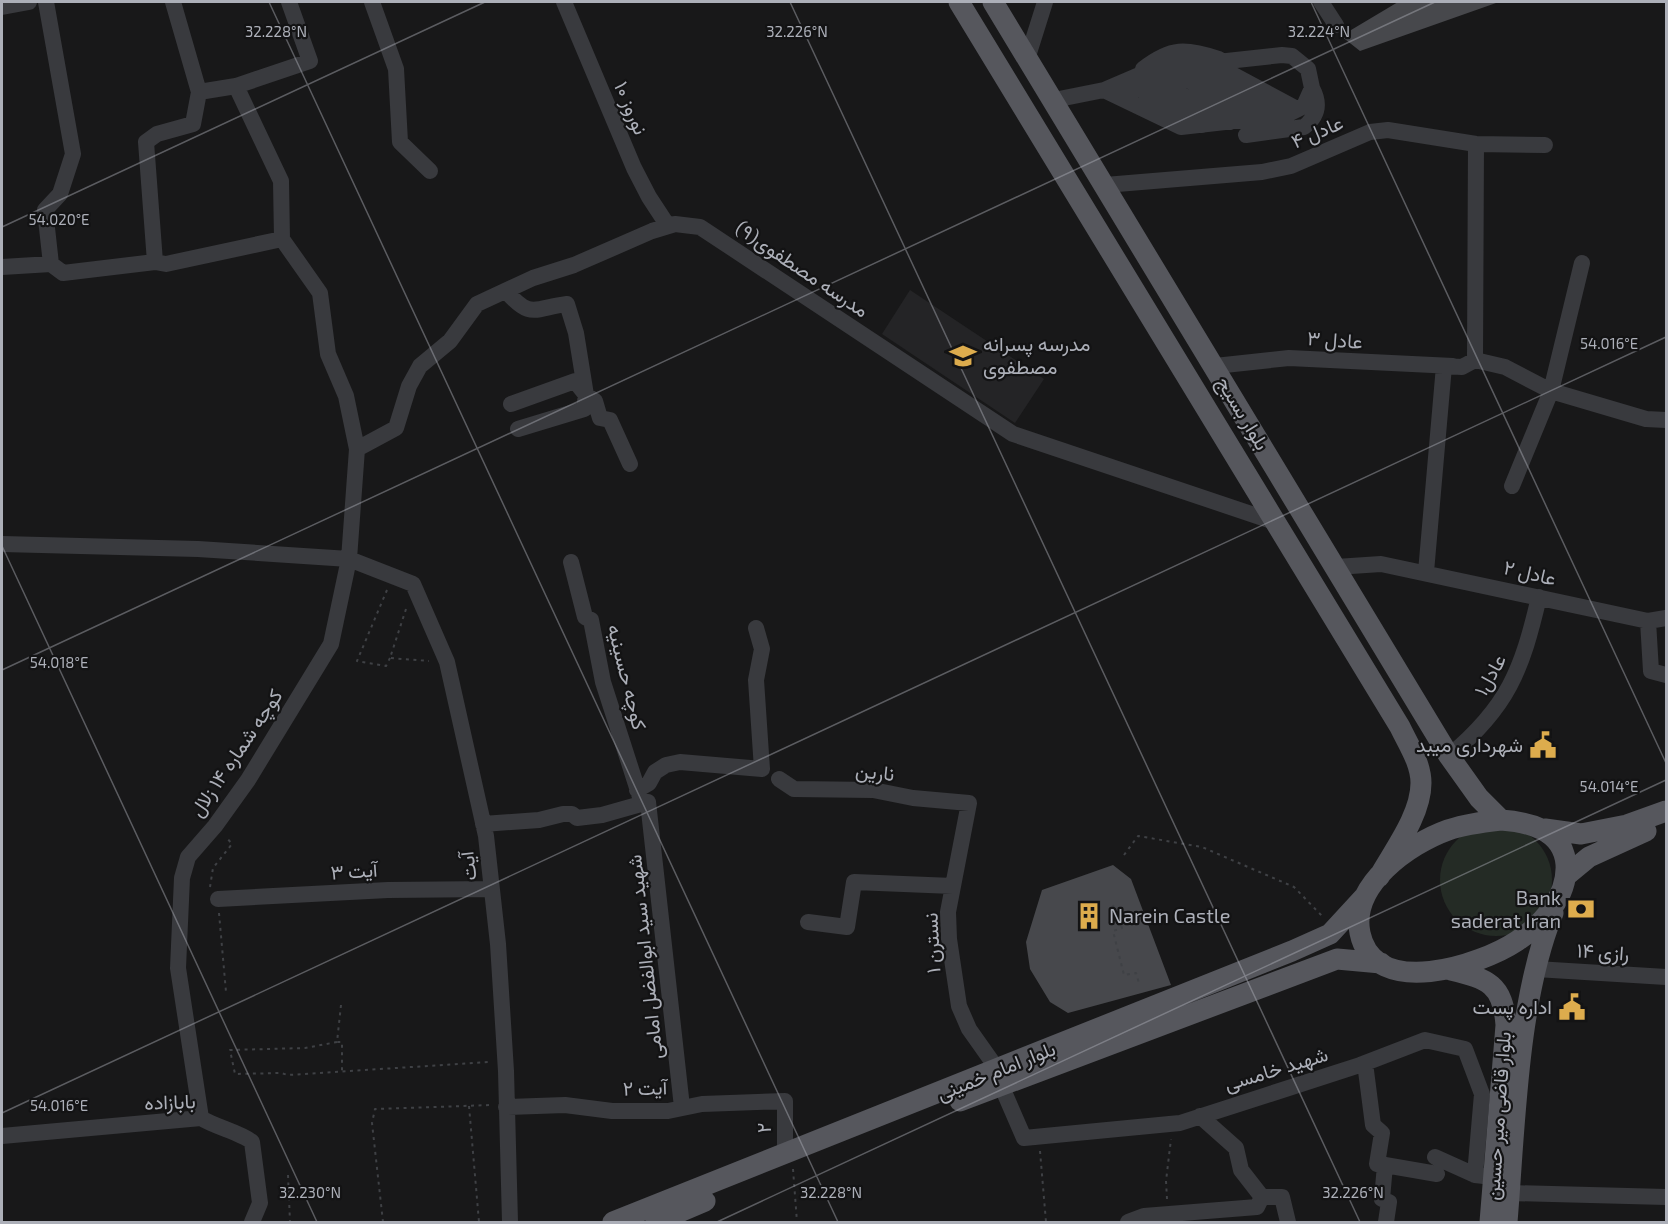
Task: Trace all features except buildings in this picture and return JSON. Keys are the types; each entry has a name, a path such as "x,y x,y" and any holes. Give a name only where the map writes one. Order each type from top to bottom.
{"main road":[{"name":"بلوار بسیج","path":"959,2 1400,726 1416,759 1421,783 1414,812 1379,876"},
{"name":"بلوار بسیج","path":"993,2 1028,56 1449,756 1479,798 1501,820"},
{"path":"1400,726 1410,731 1420,726 1424,715"},
{"path":"1666,811 1627,825 1581,834 1545,829 1525,822 1501,820 1474,822 1448,830 1406,853 1379,876 1365,896 1359,916 1360,934 1368,950 1381,963 1400,970 1424,972 1451,970 1478,962 1504,950 1527,934 1546,916 1563,886 1589,857 1621,841 1666,824"},
{"path":"1545,829 1558,842 1565,858 1563,886"},
{"name":"بلوار قاضی میر حسین","path":"1507,1222 1519,1083 1536,969 1544,936 1563,886"},
{"name":"بلوار امام خمینی","path":"1000,1078 1330,934 1365,896"},
{"name":"بلوار امام خمینی","path":"613,1222 654,1218 789,1160 1000,1078 1337,959 1381,963"},
{"name":"بلوار قاضی میر حسین","path":"1451,970 1481,977 1492,985 1505,1006 1506,1025 1484,1176 1490,1222"}],"street":[{"path":"2,7 29,2"},
{"path":"46,2 73,154 60,194 45,210 51,264"},
{"path":"155,262 146,142 158,134 193,124 199,92 173,2"},
{"path":"199,92 236,86 310,62 289,2"},
{"path":"372,2 396,69 400,142 430,171"},
{"name":"نوروز ۱۰","path":"564,2 621,140 649,197 668,226"},
{"path":"1028,56 1045,2"},
{"path":"1321,2 1336,25"},
{"path":"1054,100 1112,94 1136,83 1161,55 1193,51 1225,61 1292,57 1308,69 1318,105 1311,122 1304,127 1246,135"},
{"path":"1136,83 1161,83 1230,73 1297,109"},
{"path":"1209,76 1278,116"},
{"path":"1187,79 1252,119"},
{"path":"1136,83 1203,125"},
{"path":"1161,83 1230,122"},
{"path":"2,267 51,264 63,273 155,262 166,264 282,239 281,181 236,86"},
{"path":"1112,94 1181,127 1278,116 1304,106 1312,88"},
{"name":"عادل ۴","path":"1104,185 1262,172 1291,165 1370,132 1388,130 1476,144 1545,146"},
{"path":"1476,144 1475,360 1505,367 1551,391 1646,419 1666,420"},
{"name":"مدرسه مصطفوی(۹)","path":"357,449 396,428 409,386 420,366 450,341 477,304 675,224 700,227 1013,434 1275,522"},
{"name":"کوچه شماره ۱۴ زلال","path":"201,1119 178,968 182,878 188,857 215,826 248,780 331,644 349,559 357,449 346,396 328,354 320,293 282,239"},
{"path":"1512,486 1551,391 1582,263"},
{"path":"506,291 519,306 527,310 567,304 574,323 586,395 584,409 518,429"},
{"name":"عادل ۳","path":"1215,366 1289,358 1462,367 1475,360"},
{"path":"1426,572 1444,366 1454,366"},
{"path":"511,404 575,381 586,395 595,401 600,418 610,420 630,464"},
{"name":"آیت","path":"2,544 198,549 349,559 413,584 447,662 483,824 498,944 505,1061 510,1222"},
{"name":"کوچه حسینیه","path":"571,562 585,617 591,620 603,682 642,798"},
{"name":"عادل ۲","path":"1336,567 1381,564 1648,621"},
{"name":"عادل۱","path":"1449,756 1478,732 1504,698 1523,659 1539,597"},
{"path":"1666,618 1648,621 1651,671 1666,675"},
{"path":"483,824 539,820 563,814 586,817 642,798 661,769 680,762 762,769 756,680 762,649 756,628"},
{"name":"نارین","path":"779,779 794,789 873,790 913,798 969,803"},
{"name":"شهید سید ابوالفضل امامی","path":"642,798 682,1107"},
{"name":"نسترن ۱","path":"969,803 948,912 949,939 959,1006 969,1029 1000,1078"},
{"path":"808,922 847,927 854,882 954,886"},
{"name":"آیت ۳","path":"218,899 388,890 492,889"},
{"name":"رازی ۱۴","path":"1536,969 1666,977"},
{"name":"شهید خامسی","path":"1038,1136 1172,1124 1365,1063 1425,1040 1465,1049 1482,1094 1484,1176"},
{"path":"1365,1063 1373,1125 1382,1133 1377,1164 1437,1174"},
{"path":"1000,1078 1024,1138 1038,1136"},
{"name":"آیت ۲","path":"506,1107 565,1105 612,1111 668,1111 702,1104 785,1101"},
{"name":"۲","path":"785,1101 789,1160"},
{"path":"1200,1116 1236,1148 1241,1170 1262,1197"},
{"name":"بابازاده","path":"2,1136 201,1119 216,1128 246,1136 252,1142 260,1203 252,1222"},
{"path":"1435,1157 1484,1176"},
{"path":"1385,1165 1382,1198 1389,1202 1386,1222"},
{"path":"1510,1193 1666,1197"},
{"path":"1128,1222 1144,1216 1257,1207 1262,1197"},
{"path":"1262,1197 1282,1197 1288,1222"}],"path":[{"path":"393,577 357,661 386,666 407,607"},
{"path":"390,658 447,662"},
{"path":"1124,855 1138,836 1202,847 1294,886 1337,928"},
{"path":"1113,905 1122,928 1113,931 1125,975 1136,973 1139,983"},
{"path":"337,1042 341,1005"},
{"path":"342,1071 342,1042 305,1048 230,1050 235,1074 281,1073 288,1076 505,1061"},
{"path":"383,1222 372,1123 375,1109 470,1105 506,1107"},
{"path":"470,1105 469,1130 479,1222"},
{"path":"1168,1214 1166,1181 1172,1124"},
{"path":"1038,1136 1046,1222"},
{"path":"789,1160 797,1222"},
{"path":"288,1175 290,1222"}],"shaded area":[{"name":"مدرسه پسرانه مصطفوی","path":"910,290 1044,379 1015,423 882,334"},
{"path":"1496,824 1517,829 1535,841 1547,859 1552,880 1547,901 1535,919 1517,931 1496,936 1475,931 1457,919 1445,901 1440,880 1445,859 1457,841 1475,829"}],"place":[{"name":"مدرسه پسرانه مصطفوی","path":"963,356"},
{"name":"شهرداری میبد","path":"1543,745"},
{"name":"Bank saderat Iran","path":"1581,909"},
{"name":"Narein Castle","path":"1089,916"},
{"name":"اداره پست","path":"1572,1007"}]}
